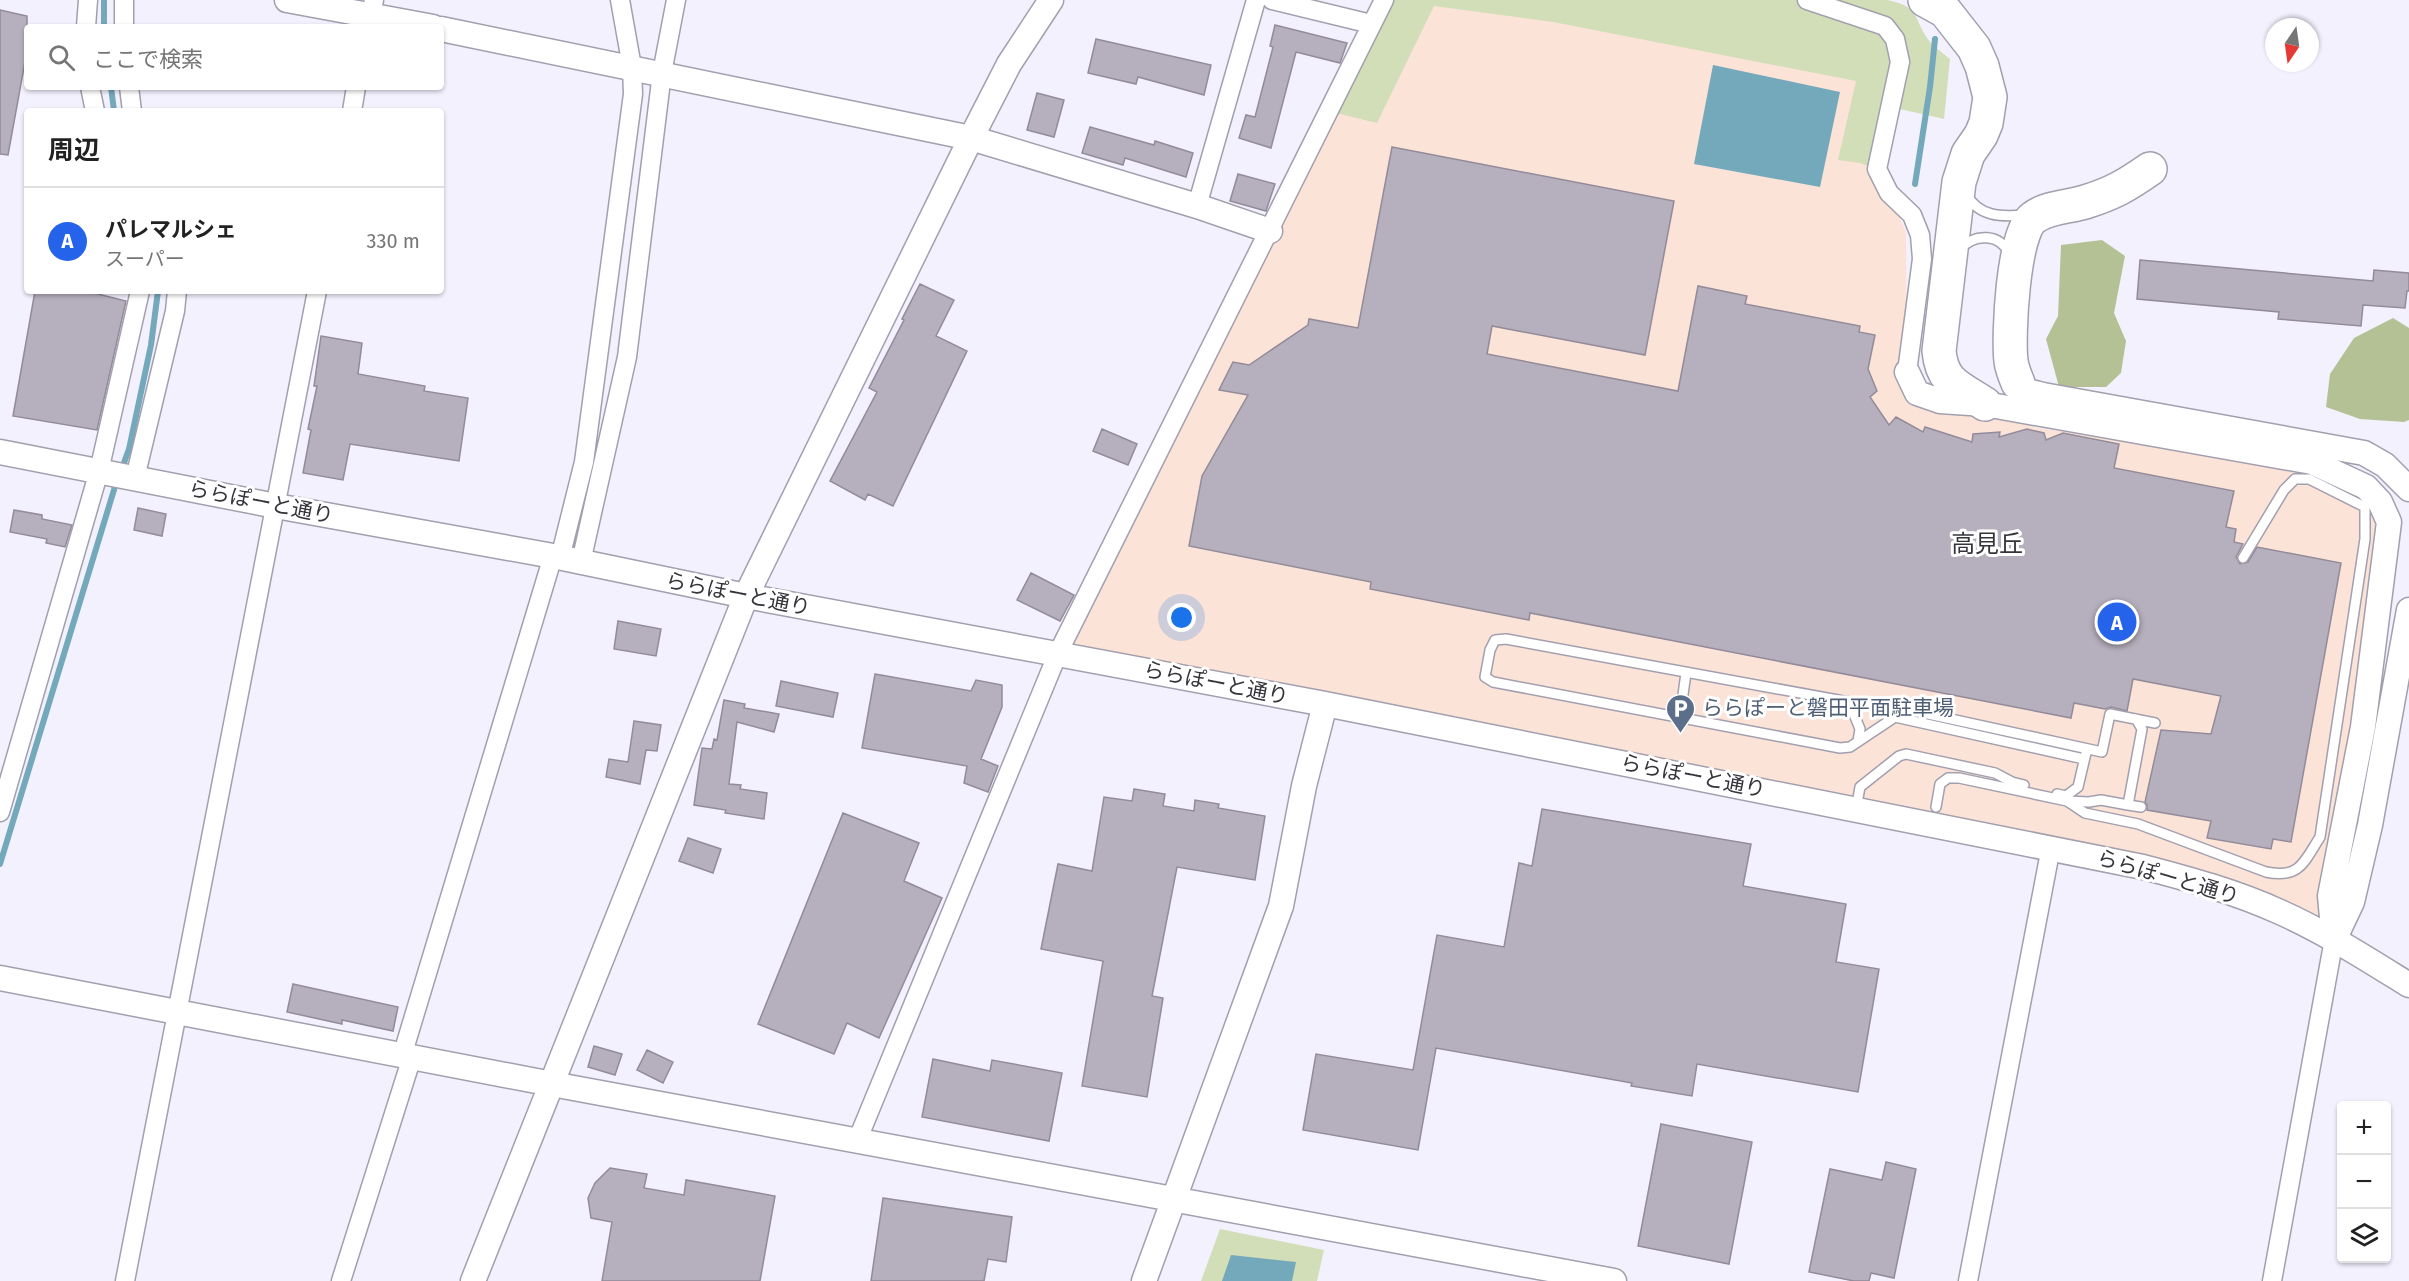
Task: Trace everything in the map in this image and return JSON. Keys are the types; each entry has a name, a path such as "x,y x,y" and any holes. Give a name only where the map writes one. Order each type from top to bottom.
{"highway":[{"path":"1925,0 1945,11 1974,48 1982,66 1990,97 1986,123 1968,154 1959,182 1939,351 1940,367 1947,379 1985,405"},
{"path":"2018,383 2011,364 2010,348 2015,277 2022,233 2032,218 2042,213 2120,190 2151,169"}],"street":[{"path":"86,24 88,0"},
{"path":"124,0 124,24"},
{"path":"287,0 418,24"},
{"path":"565,558 584,462 633,94 632,67 620,0"},
{"path":"341,1281 407,1056 627,357 662,73 676,0"},
{"path":"473,1281 746,596 971,138 1009,64 1051,0"},
{"path":"1197,206 1256,0"},
{"path":"1272,0 1371,24"},
{"path":"857,1141 1058,653 1384,0"},
{"path":"1807,0 1885,26 1895,39 1900,62 1877,169 1889,193 1912,215 1920,235 1922,259 1907,372 1917,393 1940,400 1985,405 2312,462 2366,487 2380,502 2389,522 2363,727 2331,896 2334,939 2272,1281"},
{"path":"444,29 971,138 1197,206 1270,231"},
{"path":"91,90 94,108"},
{"path":"129,90 132,108"},
{"path":"352,108 356,90"},
{"path":"0,812 99,471 139,294"},
{"path":"135,478 175,311 177,294"},
{"path":"125,1281 179,1013 316,294"},
{"path":"2018,383 2026,391 2043,395 2364,453 2385,465 2409,489"},
{"name":"ららぽーと通り","path":"0,452 276,506 565,558 746,596 1325,704 2143,867 2199,882 2278,911 2334,939 2409,985"},
{"path":"2334,939 2352,902 2370,825 2409,610"},
{"path":"1144,1281 1281,906 1304,786 1325,704"},
{"path":"1968,1281 2051,847"},
{"path":"0,978 1174,1201 1614,1281"}],"lane":[{"path":"1959,182 1968,198 1984,212 1996,216 2042,213"},
{"path":"1950,263 1965,244 1983,237 1992,238 2000,241 2008,250 2015,277"},
{"path":"2067,801 2085,813 2138,824 2266,872 2282,875 2297,870 2301,866 2320,837 2365,539 2365,507 2309,479 2295,479 2284,490 2243,558"},
{"path":"2086,754 1896,707 1849,702 1506,639 1495,640 1490,650 1485,677 1493,682 1840,748 1850,747 1895,717 2086,754 2102,752 2110,714 2155,723"},
{"path":"1680,716 1686,672"},
{"path":"1849,702 1860,729 1858,741"},
{"path":"2128,805 2142,729 2136,719"},
{"path":"1856,808 1860,787 1899,756 1906,754 1995,773 2012,782 2066,796 2078,787 2086,754"},
{"path":"1936,807 1940,784 1948,778 1959,778 2067,801 2101,800 2141,807"}],"shaded area":[{"path":"1385,0 1890,33 1877,169 1906,232 1907,372 1928,396 1989,411 2038,428 2215,451 2347,481 2386,514 2371,667 2323,861 2321,924 2143,867 1067,655"}],"green space":[{"path":"1385,0 1887,0 1899,3 1912,11 1932,44 1950,59 1944,119 1891,107 1877,169 1860,163 1838,160 1856,81 1553,22 1434,6 1377,123 1328,111"},
{"path":"2102,240 2125,256 2114,313 2126,341 2121,373 2106,387 2059,387 2046,339 2058,316 2061,245"},
{"path":"2393,318 2409,328 2409,420 2404,422 2360,419 2326,407 2330,374 2354,338"},
{"path":"1220,1229 1324,1250 1317,1281 1201,1281"}],"water":[{"path":"1713,65 1840,92 1820,187 1694,164"},
{"path":"1231,1255 1296,1262 1292,1281 1222,1281"}],"building":[{"path":"0,10 27,16 27,24 24,24 24,67 8,155 0,154"},
{"path":"1275,25 1347,43 1340,63 1296,52 1271,148 1239,138 1246,115 1255,117 1273,47 1270,46"},
{"path":"1096,39 1211,65 1204,95 1138,77 1136,84 1088,73"},
{"path":"1037,93 1064,100 1054,137 1027,130"},
{"path":"1090,127 1154,145 1155,141 1193,153 1186,177 1125,158 1123,165 1082,153"},
{"path":"1392,147 1674,201 1645,355 1492,326 1487,354 1678,391 1698,286 1747,296 1745,304 1860,326 1859,332 1875,335 1868,369 1877,391 1870,397 1889,425 1896,417 1923,432 1925,427 1972,442 1973,434 2000,432 1999,437 2027,429 2044,433 2046,440 2063,433 2119,444 2114,468 2234,491 2226,527 2236,529 2234,542 2243,544 2236,557 2240,564 2248,562 2257,547 2341,563 2291,842 2273,839 2271,849 2207,838 2211,821 2147,810 2145,802 2161,730 2211,734 2221,696 2133,679 2127,711 2074,703 2071,718 1530,613 1529,620 1370,589 1371,582 1189,546 1202,476 1248,395 1219,390 1233,362 1249,365 1308,325 1309,319 1358,328"},
{"path":"1238,174 1275,184 1266,211 1230,201"},
{"path":"2140,260 2373,281 2374,270 2409,273 2409,291 2407,291 2405,308 2363,305 2361,326 2278,319 2279,312 2137,299"},
{"path":"920,284 954,300 936,336 967,351 893,506 868,494 865,500 830,481 877,392 869,388"},
{"path":"34,294 98,294 126,301 97,430 13,416"},
{"path":"321,336 362,343 358,374 425,386 424,391 468,398 459,461 350,444 343,480 303,473 311,430 308,429 317,386 314,386"},
{"path":"1102,429 1137,444 1128,465 1093,451"},
{"path":"138,508 166,514 162,536 134,530"},
{"path":"14,510 42,515 42,519 72,525 65,547 46,543 47,539 10,532"},
{"path":"1031,573 1074,595 1060,621 1017,600"},
{"path":"618,621 661,629 656,656 614,649"},
{"path":"875,674 971,691 976,680 1002,685 1002,707 981,759 998,766 988,792 964,783 967,766 862,748"},
{"path":"781,681 838,693 833,717 776,706"},
{"path":"724,700 745,704 744,708 779,714 774,732 737,722 729,784 741,785 740,789 767,793 764,819 694,805 702,748 712,749 714,739 717,740"},
{"path":"634,721 661,725 657,751 646,750 640,784 606,777 609,759 628,762"},
{"path":"1134,789 1165,794 1163,806 1194,811 1195,800 1219,804 1218,808 1265,816 1255,880 1177,867 1152,996 1163,998 1147,1097 1082,1086 1103,961 1041,949 1058,864 1092,871 1104,797 1132,801"},
{"path":"1542,809 1751,844 1743,886 1846,904 1836,962 1879,969 1858,1092 1697,1064 1692,1096 1436,1048 1418,1150 1303,1130 1316,1054 1413,1070 1437,935 1504,947 1519,863 1532,866"},
{"path":"843,813 919,843 904,881 942,898 879,1038 847,1023 834,1054 758,1024"},
{"path":"688,838 721,849 713,873 679,861"},
{"path":"293,984 398,1007 393,1031 342,1020 342,1024 287,1012"},
{"path":"594,1046 622,1054 615,1075 588,1067"},
{"path":"647,1050 673,1062 663,1083 637,1070"},
{"path":"933,1059 990,1071 992,1060 1062,1073 1049,1141 922,1117"},
{"path":"1661,1124 1752,1142 1729,1264 1638,1246"},
{"path":"1886,1162 1916,1169 1894,1278 1871,1273 1869,1281 1854,1281 1809,1272 1830,1169 1882,1180"},
{"path":"610,1168 647,1174 644,1188 684,1195 686,1180 775,1196 760,1281 602,1281 612,1222 591,1218 588,1198 595,1183"},
{"path":"883,1198 1012,1217 1006,1262 988,1259 984,1281 871,1281"}],"waterway":[{"path":"104,0 104,24"},
{"path":"1915,184 1935,39"},
{"path":"111,90 114,108"},
{"path":"121,471 129,449 151,345 158,294"},
{"path":"0,864 117,480"}],"place":[{"name":"パレマルシェ","path":"2117,622"},
{"name":"ららぽーと磐田平面駐車場","path":"1681,734"}],"district":[{"name":"高見丘","path":"1987,544"}]}
